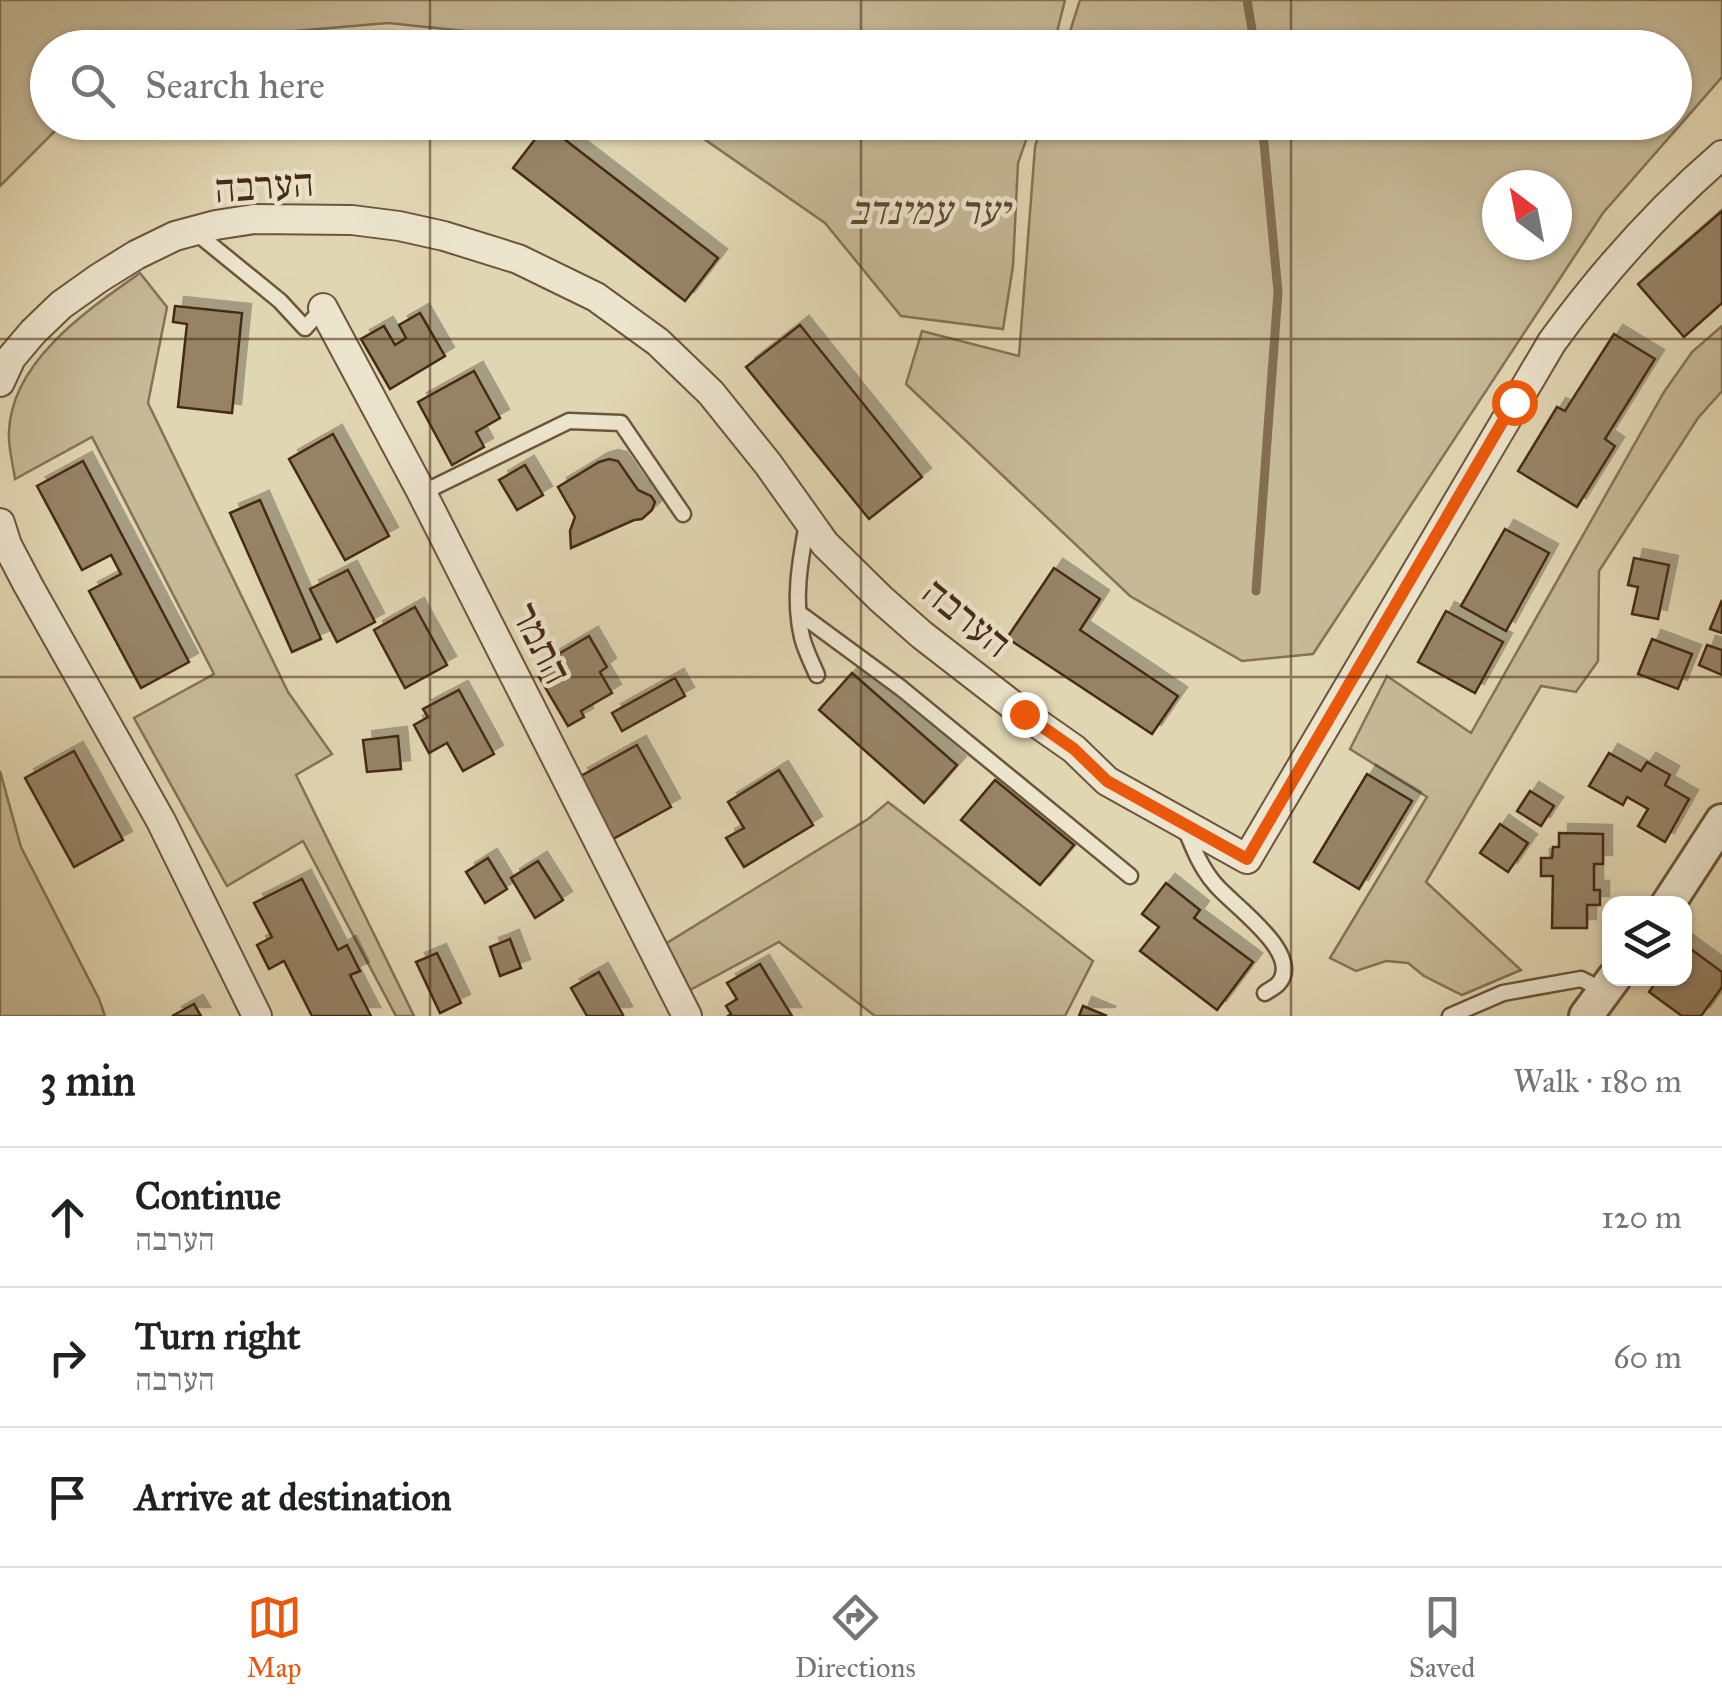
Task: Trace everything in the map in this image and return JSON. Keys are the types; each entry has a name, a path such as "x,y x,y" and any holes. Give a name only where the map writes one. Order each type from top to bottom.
{"street":[{"name":"הערבה","path":"0,382 11,358 61,305 136,255 194,231 254,219 352,220 444,236 518,259 625,316 658,342 711,394 768,464 824,544 922,635 1074,749 1107,781 1247,859 1552,342 1635,238 1722,155"},
{"name":"התמר","path":"323,308 422,493 687,1016"},
{"path":"0,523 28,585 161,820 257,1016"},
{"path":"1673,896 1722,821"}],"lane":[{"path":"194,231 280,301 305,328 323,308"},
{"path":"422,493 569,421 622,423 683,514"},
{"path":"807,522 798,570 799,613 802,638 817,675"},
{"path":"799,613 901,688 1130,876"},
{"path":"1184,824 1197,858 1212,881 1274,940 1281,954 1284,968 1280,982 1265,993"},
{"path":"1450,1016 1503,993 1581,980 1602,995"}],"green space":[{"path":"0,0 1065,0 1058,30 455,30 388,23 307,30 30,30 30,140 46,140 0,186"},
{"path":"1080,0 1722,0 1722,77 1692,111 1692,30 1070,30"},
{"name":"יער עמינדב","path":"705,140 1026,140 1018,163 1013,266 1003,329 901,316 825,223"},
{"path":"1037,140 1667,140 1603,213 1313,654 1242,661 1130,596 906,384 922,331 1019,356"},
{"path":"140,273 167,307 148,403 288,692 332,754 296,775 414,1016 396,1016 303,841 227,886 134,718 214,674 92,437 15,479 9,432 13,406 23,382 56,339"},
{"path":"1722,326 1722,391 1698,418 1599,571 1598,661 1576,692 1541,686 1426,882 1521,970 1462,995 1424,976 1408,963 1386,961 1356,971 1330,958 1427,797 1350,749 1387,676 1471,733 1664,392 1692,352"},
{"path":"0,771 21,847 105,1016 0,1016"},
{"path":"888,802 1093,961 1065,1016 875,1016 779,942 688,991 662,946 868,819"}],"building":[{"path":"534,140 565,140 718,258 685,301 513,168"},
{"path":"1722,211 1722,303 1684,337 1638,284"},
{"path":"175,306 242,313 232,413 178,407 187,324 173,322"},
{"path":"420,313 445,356 390,389 361,339 384,326 395,345 406,338 399,325"},
{"path":"800,325 922,477 869,519 746,367"},
{"path":"1614,334 1655,359 1605,439 1615,446 1577,507 1518,471 1557,407 1565,411"},
{"path":"474,371 500,418 476,432 484,447 452,465 418,402"},
{"path":"333,434 389,536 345,560 289,459"},
{"path":"609,459 618,461 638,490 651,496 655,502 652,510 642,519 571,548 570,531 575,517 558,487"},
{"path":"83,461 189,662 141,688 89,591 121,574 111,555 82,570 37,486"},
{"path":"525,465 543,495 517,510 499,480"},
{"path":"260,500 321,639 292,652 230,513"},
{"path":"1505,529 1549,553 1506,631 1461,606"},
{"path":"1634,558 1669,565 1658,619 1632,614 1638,587 1628,585"},
{"path":"1054,568 1100,599 1080,630 1178,696 1152,734 1007,638"},
{"path":"348,570 375,622 337,642 310,589"},
{"path":"1722,600 1722,633 1710,629"},
{"path":"415,607 447,665 405,688 374,630"},
{"path":"1446,611 1503,642 1475,693 1418,662"},
{"path":"589,636 607,667 600,672 612,693 581,711 584,717 568,726 539,677 550,671 545,662"},
{"path":"1652,639 1692,654 1678,689 1638,674"},
{"path":"1707,645 1722,650 1722,675 1699,665"},
{"path":"852,673 957,765 924,803 819,710"},
{"path":"675,678 685,696 622,731 612,713"},
{"path":"459,690 494,754 463,771 447,743 429,753 414,725 428,717 423,709"},
{"path":"398,736 401,769 367,772 363,740"},
{"path":"637,745 671,807 613,839 579,777"},
{"path":"74,751 123,840 74,867 25,778"},
{"path":"1609,753 1641,771 1647,762 1670,775 1665,785 1689,799 1665,842 1638,826 1648,809 1627,797 1623,805 1589,786"},
{"path":"779,770 813,825 744,867 726,838 744,828 728,802"},
{"path":"1367,774 1412,801 1359,889 1314,862"},
{"path":"995,780 1074,845 1040,885 961,820"},
{"path":"1530,791 1554,806 1541,826 1517,811"},
{"path":"1500,824 1528,843 1508,872 1480,853"},
{"path":"1559,833 1603,834 1603,864 1594,864 1594,890 1600,890 1600,905 1587,905 1587,928 1552,928 1553,876 1541,876 1541,858 1552,858 1553,847 1559,847"},
{"path":"488,858 507,889 485,903 466,872"},
{"path":"538,861 563,900 535,918 511,878"},
{"path":"302,879 338,950 347,945 360,971 350,975 371,1016 312,1016 284,961 269,969 257,945 272,937 254,903"},
{"path":"1166,883 1200,910 1194,918 1253,962 1217,1010 1140,951 1159,927 1142,914"},
{"path":"510,939 521,968 500,976 490,947"},
{"path":"1692,950 1722,972 1722,987 1701,1016 1682,1016 1649,992 1653,986 1692,986"},
{"path":"437,953 461,1003 440,1013 416,962"},
{"path":"760,964 792,1016 728,1016 731,1014 726,1006 737,999 727,983"},
{"path":"599,972 623,1015 587,1016 571,988"},
{"path":"194,1004 201,1016 172,1016"},
{"path":"1083,1006 1107,1016 1079,1016"}],"waterway":[{"path":"1247,0 1252,30"},
{"path":"1256,591 1278,292 1264,140"}],"route":[{"path":"1024,714 1074,749 1107,781 1247,859 1514,402"}]}
